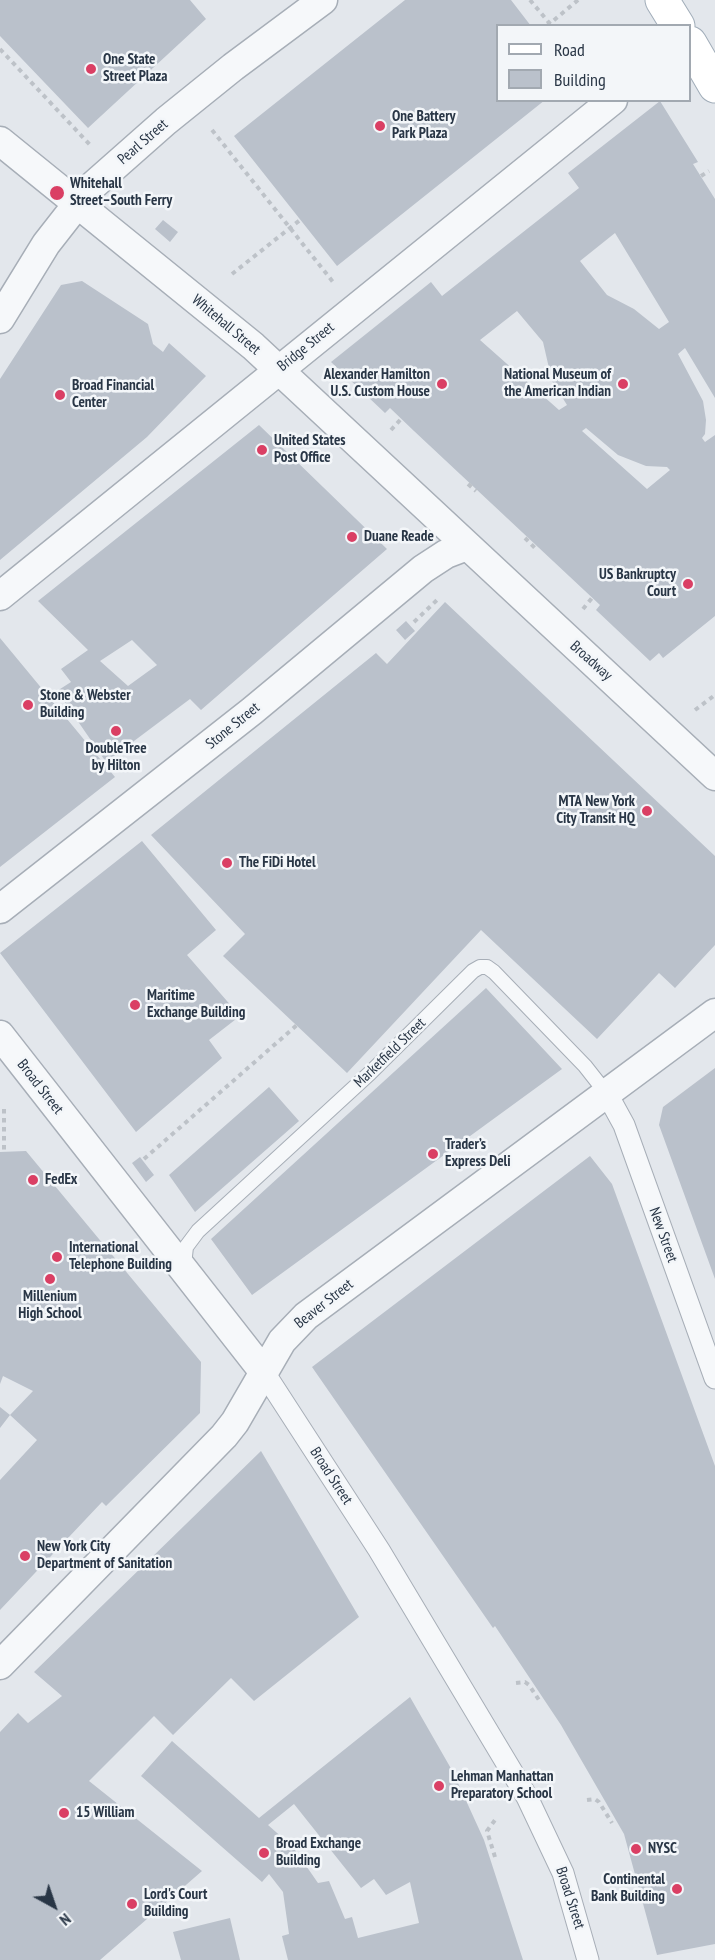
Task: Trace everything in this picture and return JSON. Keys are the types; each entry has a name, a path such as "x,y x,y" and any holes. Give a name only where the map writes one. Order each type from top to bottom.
{"main road":[{"path":"662,0 677,24"},
{"path":"691,46 715,86"}],"street":[{"name":"Pearl Street","path":"0,319 46,244 77,202 166,121 323,0"},
{"name":"Bridge Street","path":"0,596 611,102"},
{"name":"Whitehall Street","path":"0,141 278,369 467,546"},
{"name":"Broadway","path":"467,546 715,776"},
{"name":"Stone Street","path":"0,909 252,711 423,570 446,554 467,546"},
{"name":"Beaver Street","path":"0,1665 224,1436 242,1411 262,1371 282,1341 306,1316 715,1013"},
{"name":"Broad Street","path":"4,1053 185,1271 262,1371 379,1550 527,1797 563,1873 588,1960"},
{"name":"New Street","path":"606,1094 624,1125 715,1378"}],"lane":[{"name":"Marketfield Street","path":"185,1271 186,1247 198,1231 370,1074 473,971 480,967 487,967 494,972 585,1066 606,1094"}],"path":[{"path":"530,0 548,24"},
{"path":"550,24 578,0"},
{"path":"0,49 94,150"},
{"path":"212,130 333,282"},
{"path":"701,176 709,171"},
{"path":"232,274 300,220"},
{"path":"391,430 401,419"},
{"path":"468,484 476,491"},
{"path":"525,538 536,548"},
{"path":"583,609 592,598"},
{"path":"414,622 431,607"},
{"path":"695,710 715,695"},
{"path":"144,1159 297,1025"},
{"path":"4,1109 4,1152"},
{"path":"516,1683 529,1684 541,1703"},
{"path":"587,1800 595,1799 599,1802 612,1823"},
{"path":"495,1820 487,1831 495,1857"}],"building":[{"name":"One State Street Plaza","path":"0,0 190,0 206,19 88,128 0,36"},
{"name":"One Battery Park Plaza","path":"405,0 511,0 529,24 496,24 496,102 542,102 337,266 234,136"},
{"name":"Alexander Hamilton U.S. Custom House","path":"661,102 698,162 693,164 715,199 715,398 685,348 678,354 703,401 706,420 705,434 702,438 705,442 715,435 715,616 663,658 659,653 650,661 596,610 600,605 390,408 385,413 331,362 431,282 442,296 579,188 568,173","holes":["615,233 669,322 659,329 634,309 607,295 580,261","517,311 543,342 552,381 567,405 559,410 480,340","586,428 618,455 646,466 667,467 670,470 647,489 582,431"]},
{"path":"163,220 178,232 170,242 155,229"},
{"name":"Broad Financial Center","path":"82,281 148,324 153,344 163,352 169,343 206,376 147,437 0,560 0,379 61,285"},
{"path":"259,425 387,549 201,710 190,699 106,762 57,691 71,682 61,669 88,650 38,601","holes":["132,640 157,665 128,686 100,661"]},
{"path":"445,602 715,856 715,945 675,988 659,973 597,1039 481,930 347,1073 223,956 245,934 151,835 376,653 387,664"},
{"path":"406,621 415,631 405,640 396,630"},
{"name":"Stone & Webster Building","path":"0,638 115,777 0,867"},
{"name":"Maritime Exchange Building","path":"142,841 216,930 187,955 240,1016 209,1040 222,1058 136,1132 0,953"},
{"path":"486,988 562,1069 252,1295 211,1239"},
{"path":"715,1068 715,1279 659,1125 663,1107"},
{"path":"269,1087 299,1121 195,1212 169,1175"},
{"name":"International Telephone Building","path":"26,1151 201,1362 200,1413 106,1506 102,1502 0,1610 0,1480 37,1440 10,1415 33,1391 3,1376 0,1384 0,1152"},
{"path":"590,1156 612,1184 715,1466 715,1944 657,1955 624,1834 561,1725 495,1626 493,1628 312,1367"},
{"path":"140,1157 154,1175 146,1182 132,1163"},
{"path":"0,1407 10,1415 0,1428"},
{"path":"261,1451 359,1617 254,1701 231,1678 173,1735 154,1716 89,1781 202,1871 100,1960 0,1960 0,1732 18,1713 28,1723 62,1696 34,1672"},
{"path":"410,1697 453,1772 484,1840 523,1960 288,1960 282,1936 289,1934 283,1892 269,1874 262,1882 141,1776 172,1741 259,1818","holes":["294,1804 361,1888 374,1879 386,1895 410,1882 419,1923 358,1938 352,1917 345,1919 329,1881 318,1883 293,1847 268,1825"]},
{"path":"230,1918 240,1960 181,1960 173,1932"}],"place":[{"name":"One State Street Plaza","path":"91,69"},
{"name":"One Battery Park Plaza","path":"380,126"},
{"name":"Whitehall Street–South Ferry","path":"57,193"},
{"name":"Alexander Hamilton U.S. Custom House","path":"442,384"},
{"name":"National Museum of the American Indian","path":"623,384"},
{"name":"Broad Financial Center","path":"60,395"},
{"name":"United States Post Office","path":"262,450"},
{"name":"Duane Reade","path":"352,537"},
{"name":"US Bankruptcy Court","path":"688,584"},
{"name":"Stone & Webster Building","path":"28,705"},
{"name":"DoubleTree by Hilton","path":"116,731"},
{"name":"MTA New York City Transit HQ","path":"647,811"},
{"name":"The FiDi Hotel","path":"227,863"},
{"name":"Maritime Exchange Building","path":"135,1005"},
{"name":"Trader’s Express Deli","path":"433,1154"},
{"name":"FedEx","path":"33,1180"},
{"name":"International Telephone Building","path":"57,1257"},
{"name":"Millenium High School","path":"50,1279"},
{"name":"New York City Department of Sanitation","path":"25,1556"},
{"name":"Lehman Manhattan Preparatory School","path":"439,1786"},
{"name":"15 William","path":"64,1813"},
{"name":"NYSC","path":"636,1849"},
{"name":"Broad Exchange Building","path":"264,1853"},
{"name":"Continental Bank Building","path":"677,1889"},
{"name":"Lord's Court Building","path":"132,1904"}]}
